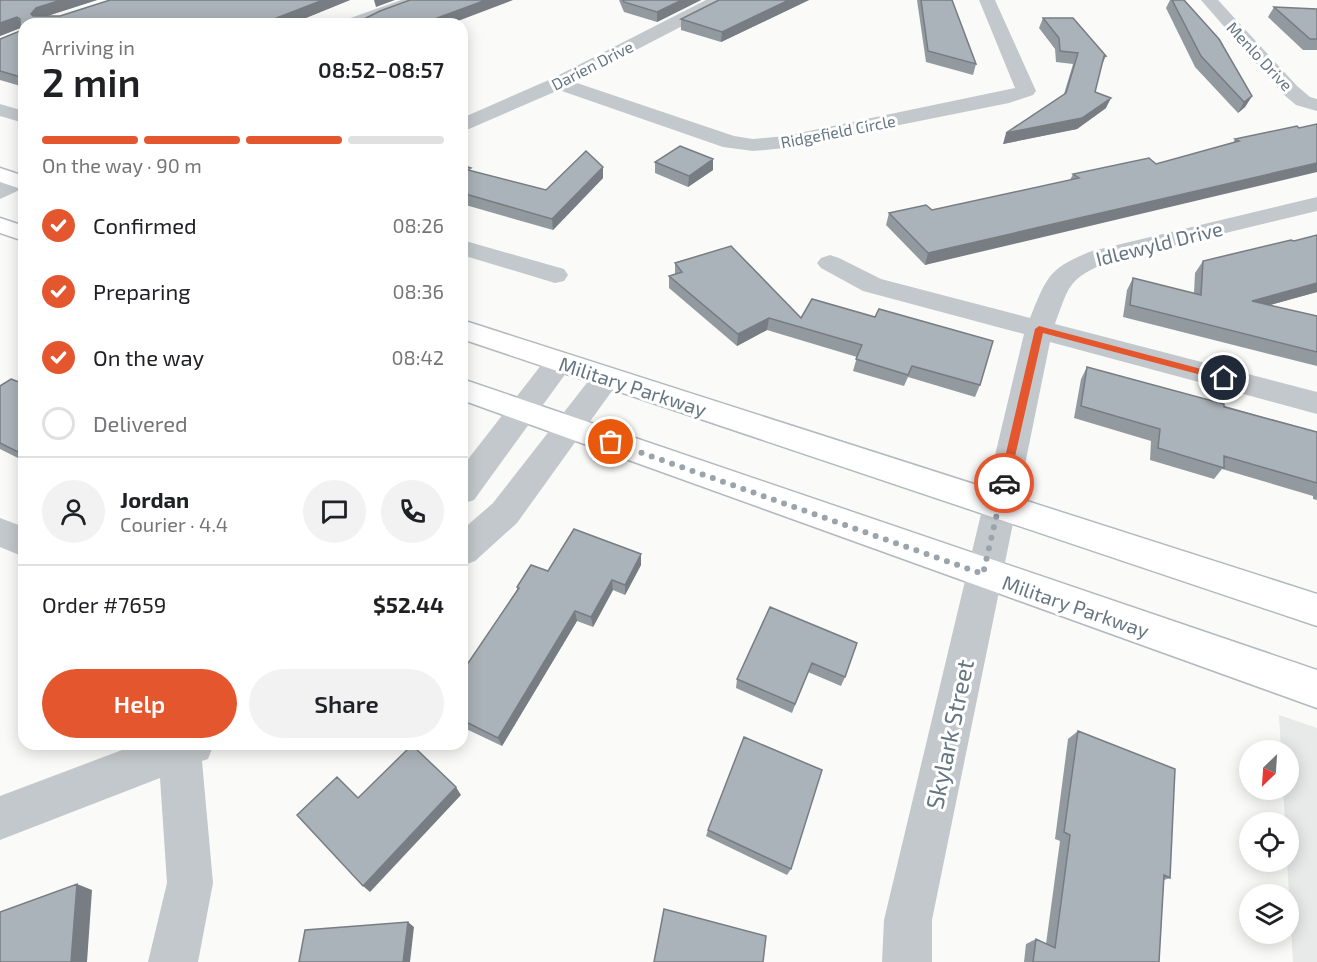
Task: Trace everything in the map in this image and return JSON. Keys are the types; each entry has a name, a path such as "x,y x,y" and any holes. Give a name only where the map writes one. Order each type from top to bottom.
{"main road":[{"path":"0,225 18,232"},
{"name":"Military Parkway","path":"468,331 1317,610"},
{"name":"Military Parkway","path":"468,391 983,574 1317,689"}],"street":[{"path":"367,18 416,0"},
{"name":"Darien Drive","path":"468,123 558,83 719,0"},
{"name":"Ridgefield Circle","path":"558,83 731,142 753,145 796,140 1009,98 1026,91 987,0"},
{"name":"Menlo Drive","path":"1209,0 1290,90 1303,101 1317,105"},
{"path":"0,110 18,115"},
{"name":"Idlewyld Drive","path":"999,507 1039,329 1056,284 1074,267 1101,256 1317,204"},
{"path":"468,249 555,275"},
{"path":"830,263 872,285 1317,403"},
{"path":"468,483 560,362"},
{"path":"468,546 505,513 607,377"},
{"name":"Skylark Street","path":"907,962 908,920 999,507"},
{"path":"0,531 18,539"},
{"path":"0,818 174,750"},
{"path":"173,962 190,883 184,750"}],"shaded area":[{"path":"1279,715 1317,728 1317,962 1293,962 1292,944 1299,944 1299,884 1288,884 1288,872 1299,872 1299,812 1284,812 1284,800 1299,800 1299,740 1280,740"}],"building":[{"path":"0,0 61,0 36,8 31,14 33,16 60,16 110,0 323,0 276,18 17,17 0,23"},
{"path":"410,0 486,0 437,18 366,18"},
{"path":"623,0 682,0 657,12"},
{"path":"719,0 789,0 722,32 681,19"},
{"path":"921,0 952,0 976,64 928,51"},
{"path":"1172,0 1184,0 1219,39 1252,96 1244,102 1201,56"},
{"path":"1274,7 1317,9 1317,39 1310,39"},
{"path":"1043,18 1073,18 1106,56 1104,56 1095,92 1111,98 1082,118 1006,133 1066,93 1078,53 1060,51 1059,38"},
{"path":"18,32 18,76 0,71 0,39"},
{"path":"1317,124 1317,163 928,253 889,213 926,205 932,210 1079,178 1073,174 1149,158 1156,164 1239,141 1235,139"},
{"path":"680,146 713,159 689,176 655,162"},
{"path":"586,151 603,167 552,219 468,195 468,170 546,190"},
{"path":"1317,235 1317,283 1252,301 1317,316 1317,352 1130,305 1133,278 1201,295 1203,261"},
{"path":"731,246 801,318 812,299 875,317 879,309 993,341 980,385 912,366 908,375 856,359 862,345 769,318 738,334 669,276 682,272 675,263"},
{"path":"1087,367 1317,432 1317,483 1224,456 1224,468 1158,448 1160,429 1081,406"},
{"path":"11,379 18,382 18,452 0,443 0,386"},
{"path":"574,529 641,554 625,585 612,580 591,617 575,611 498,738 468,723 468,663 519,588 517,587 531,565 548,571"},
{"path":"770,607 857,643 845,677 812,663 795,704 737,679"},
{"path":"1078,731 1175,769 1170,878 1164,875 1159,962 1033,962 1036,939 1055,948 1070,835 1064,832"},
{"path":"744,737 822,770 791,869 708,830"},
{"path":"407,750 417,750 456,787 363,886 297,815 337,777 358,798"},
{"path":"77,884 71,962 0,962 0,912"},
{"path":"664,909 766,936 763,962 654,962"},
{"path":"408,922 403,962 299,962 305,930"}],"way so far":[{"path":"611,442 983,574 1004,483"}],"route":[{"path":"1004,483 1039,329 1224,378"}]}
